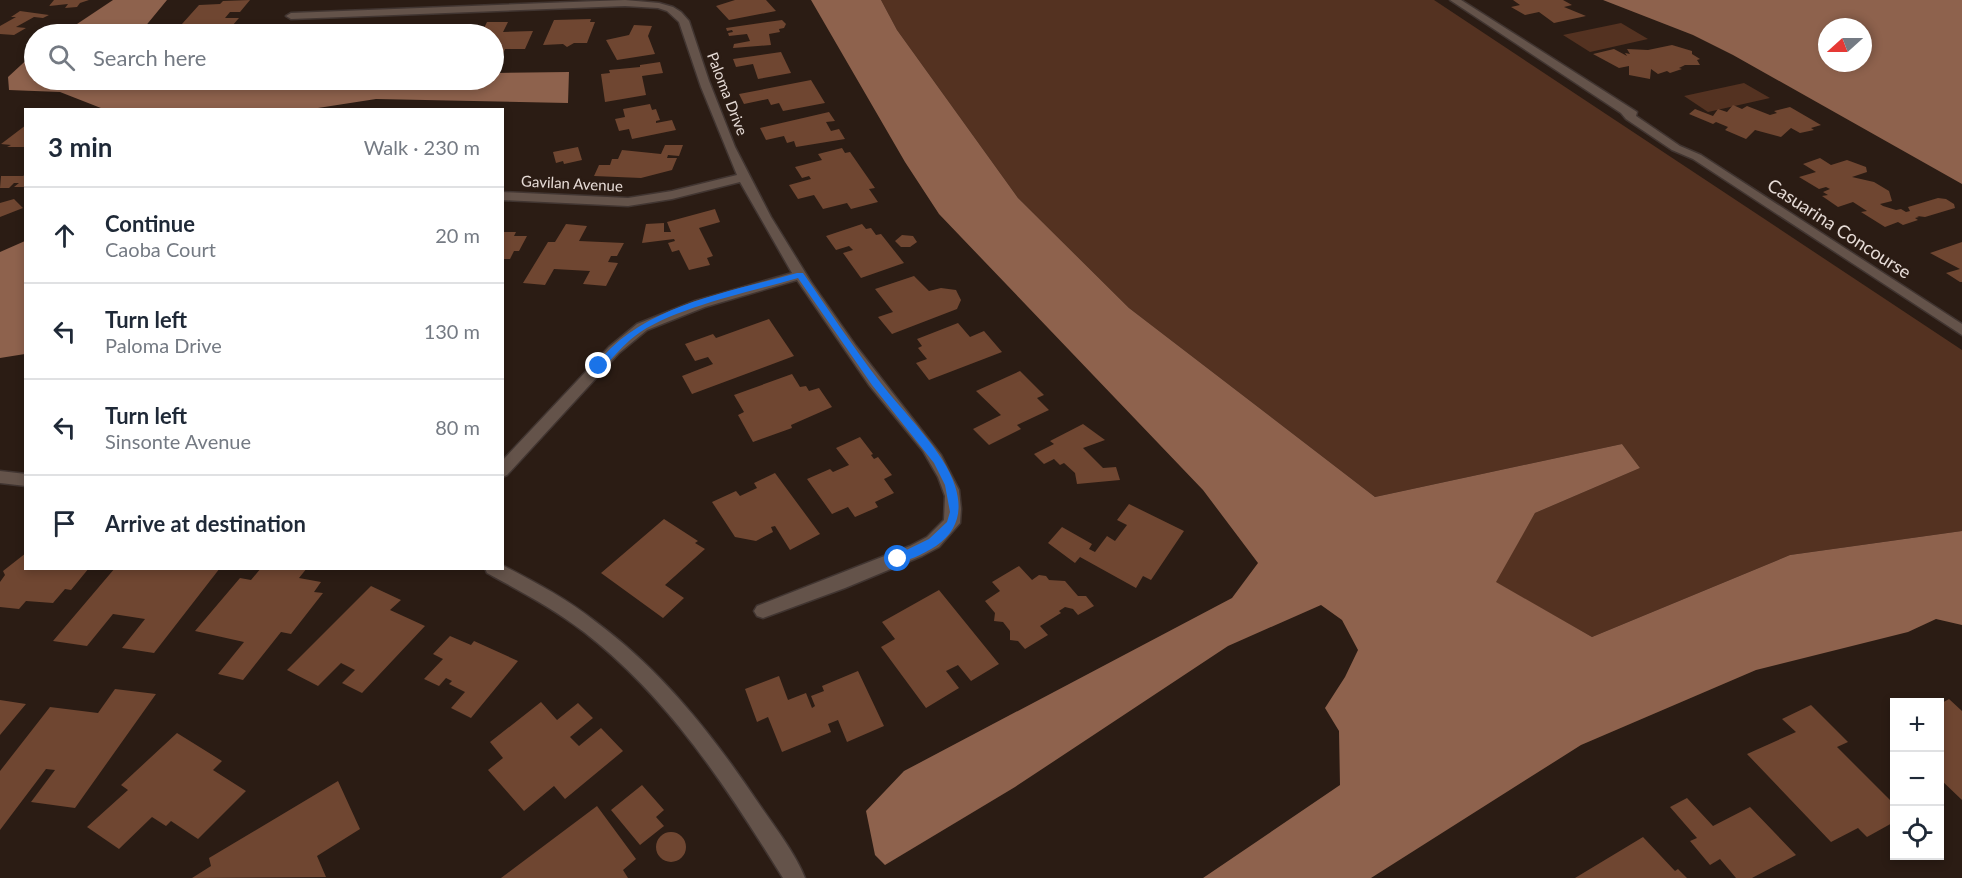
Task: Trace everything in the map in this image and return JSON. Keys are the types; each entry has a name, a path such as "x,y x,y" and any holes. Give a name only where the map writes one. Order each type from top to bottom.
{"street":[{"name":"Casuarina Concourse","path":"1455,0 1625,111 1630,117 1676,148 1697,158 1962,330"},
{"name":"Paloma Drive","path":"291,16 625,3 668,8 683,18 688,25 699,66 719,123 769,224 800,275 875,383 938,461 950,485 955,512 952,523 933,542 839,583 762,611"},
{"name":"Gavilan Avenue","path":"504,196 628,202 672,195 745,177"},
{"path":"504,469 614,350 642,327 700,304 800,275"},
{"path":"0,477 24,480"},
{"path":"497,570 579,618 626,655 655,683 726,770 795,878"}],"shaded area":[{"path":"113,0 167,0 147,24 77,24"},
{"path":"811,0 881,0 897,30 1018,198 1129,308 1375,497 1622,444 1640,468 1535,513 1496,582 1592,637 1790,555 1962,531 1962,625 1936,619 1908,632 1756,670 1581,745 1371,878 1203,878 1340,785 1339,731 1325,708 1345,677 1358,650 1342,620 1321,605 1228,646 1015,787 885,865 875,855 866,811 904,771 1232,598 1258,563 1203,490 939,214 905,162"},
{"path":"881,0 1434,0 1962,350 1962,531 1790,555 1592,637 1495,582 1535,513 1640,468 1622,444 1375,497 1129,308 1018,198 897,30"},
{"path":"1603,0 1962,0 1962,184 1733,55 1693,35"},
{"path":"1621,23 1648,39 1590,52 1563,35"},
{"path":"24,62 24,90 504,90 504,73 569,72 568,103 376,99 318,108 101,108 60,92 9,90 8,77"},
{"path":"1744,83 1770,98 1708,112 1684,96"},
{"path":"24,241 24,354 0,358 0,252"}],"building":[{"path":"54,0 89,0 80,3 77,7 65,8 68,4 49,6"},
{"path":"250,0 240,12 230,12 225,18 239,18 234,24 182,24 199,5 220,4 223,1"},
{"path":"735,0 766,0 776,11 729,20 716,6"},
{"path":"1513,0 1563,0 1572,5 1564,7 1586,16 1554,23 1539,12 1525,15 1511,7 1520,5"},
{"path":"20,11 49,15 43,18 34,17 16,27 24,29 14,35 0,34 0,26 16,17 11,17"},
{"path":"591,19 590,22 595,22 587,43 574,43 567,47 563,44 543,45 554,20"},
{"path":"782,20 786,24 784,28 779,29 780,32 769,34 771,45 733,48 734,44 750,41 747,34 729,36 728,33 733,32 732,30 727,31 726,28"},
{"path":"487,22 508,22 504,30 504,24 486,24"},
{"path":"634,25 652,26 648,36 655,54 617,60 606,40 629,35"},
{"path":"533,31 525,49 505,49 504,51 504,32"},
{"path":"1672,45 1692,51 1692,54 1700,59 1697,60 1700,65 1685,65 1679,68 1682,69 1670,73 1667,71 1658,74 1651,69 1650,79 1629,75 1629,66 1619,68 1593,54 1614,49 1627,56 1625,53 1630,54 1627,49 1648,50"},
{"path":"781,52 791,73 758,79 753,64 736,67 733,59"},
{"path":"660,62 663,73 642,76 646,95 605,102 601,74 610,73 609,70 640,67 640,65"},
{"path":"811,80 825,103 783,111 779,103 771,105 768,99 744,104 739,94"},
{"path":"650,104 652,110 656,109 660,120 656,123 672,120 676,130 632,139 629,129 619,131 615,119 625,117 623,109"},
{"path":"1733,105 1742,109 1747,106 1770,115 1777,113 1774,111 1790,107 1821,125 1811,128 1814,130 1800,133 1791,128 1781,137 1755,130 1746,139 1725,130 1728,127 1716,122 1713,124 1689,114 1695,109 1713,116 1718,109 1727,112"},
{"path":"829,112 835,121 826,122 831,131 839,129 845,139 796,147 794,141 787,143 784,136 766,140 760,128"},
{"path":"24,127 24,147 7,147 11,145 1,144"},
{"path":"665,145 683,145 679,156 668,155 667,158 677,158 672,170 641,178 594,176 599,165 610,165 612,159 618,159 622,150 661,154"},
{"path":"578,147 582,160 564,164 563,161 556,163 553,152"},
{"path":"842,148 845,153 850,152 875,188 869,189 878,202 851,209 847,203 823,209 814,195 798,199 789,185 811,179 809,176 802,178 795,167 822,160 818,154"},
{"path":"1820,158 1831,165 1847,160 1866,167 1867,172 1852,177 1874,182 1889,191 1892,201 1880,204 1883,206 1906,212 1910,211 1908,207 1938,198 1946,199 1954,204 1955,208 1925,217 1917,216 1919,217 1915,218 1918,220 1903,225 1898,222 1885,227 1861,212 1867,211 1853,202 1838,207 1822,196 1828,195 1823,192 1830,189 1826,187 1819,189 1799,177 1816,172 1803,164"},
{"path":"1,176 23,176 24,187 14,187 19,183 14,183 9,188 0,188"},
{"path":"14,199 23,208 0,217 0,203"},
{"path":"715,209 720,222 699,228 713,256 707,258 710,265 689,270 679,250 672,252 668,243 675,241 674,239 642,243 646,224 664,223 664,232 671,232 667,222"},
{"path":"566,224 587,226 579,241 624,243 617,256 611,256 608,262 618,263 606,286 583,284 590,271 554,269 545,285 523,283 548,242 555,242"},
{"path":"862,224 866,229 871,228 876,235 881,234 904,263 861,278 843,253 853,250 849,246 836,250 826,236"},
{"path":"504,232 516,232 514,236 527,236 519,251 514,251 510,259 504,259"},
{"path":"902,235 913,236 917,242 910,247 901,247 895,241"},
{"path":"1962,242 1962,282 1960,282 1946,273 1960,269 1930,253"},
{"path":"914,276 929,291 941,288 956,290 961,300 957,309 892,334 878,317 893,312 875,289"},
{"path":"769,319 794,356 692,394 682,376 713,364 708,357 695,361 685,344 713,334 716,338"},
{"path":"958,323 970,337 984,331 1002,352 929,380 916,363 927,359 918,348 922,346 917,339"},
{"path":"1020,371 1044,395 1037,398 1049,410 1017,425 1021,429 989,445 973,429 1001,415 976,391"},
{"path":"792,374 800,387 806,386 809,391 819,388 832,407 791,425 792,428 753,442 738,415 744,412 734,395"},
{"path":"1083,424 1105,440 1083,448 1103,468 1116,467 1120,480 1077,484 1075,473 1064,463 1060,465 1054,459 1044,464 1034,454 1054,444 1050,441"},
{"path":"860,437 873,454 871,455 874,459 878,457 892,475 884,479 894,493 875,502 878,507 855,517 848,507 832,514 807,479 830,469 833,472 849,465 836,448"},
{"path":"775,473 820,534 790,550 775,526 771,527 773,532 756,541 735,537 712,502 736,491 740,496 757,488 754,483"},
{"path":"1129,504 1184,531 1151,580 1143,576 1136,588 1080,557 1075,563 1048,543 1062,527 1092,544 1089,549 1095,552 1107,536 1115,541 1127,525 1117,520"},
{"path":"664,519 698,541 695,543 705,549 665,585 684,598 663,618 601,573"},
{"path":"24,555 24,570 87,570 71,590 65,589 53,603 26,601 19,609 0,607 0,582 5,575 3,571"},
{"path":"1019,566 1032,580 1039,575 1046,576 1049,580 1065,581 1078,596 1086,596 1094,606 1078,615 1073,609 1065,607 1059,611 1061,613 1040,626 1048,635 1025,649 1018,641 1010,640 1010,631 1003,622 994,621 995,613 985,601 1000,591 992,582"},
{"path":"113,570 218,570 154,653 122,648 145,619 113,614 87,646 53,641"},
{"path":"259,570 305,570 299,578 321,582 314,592 323,593 291,634 281,632 243,680 218,674 244,642 195,631 240,578 251,580"},
{"path":"371,586 401,600 390,610 425,626 362,693 342,683 355,670 341,663 318,686 287,670"},
{"path":"939,590 999,664 971,681 958,665 946,671 959,688 926,708 881,647 895,639 882,622"},
{"path":"450,636 471,645 474,641 518,661 471,718 451,708 465,692 449,684 452,681 446,678 439,686 424,679 443,659 433,654"},
{"path":"858,671 884,726 847,742 838,720 828,724 831,732 782,752 768,717 757,722 745,689 779,676 788,700 806,693 812,708 815,706 811,696 824,691 822,686"},
{"path":"115,689 156,694 75,808 31,802 55,770 46,769 0,830 0,771 50,707 98,713"},
{"path":"1949,699 1962,711 1962,800 1944,783 1944,702"},
{"path":"0,700 26,704 0,735"},
{"path":"541,702 557,720 578,703 593,718 570,737 579,746 601,728 623,751 565,799 554,786 524,811 488,770 503,758 490,742"},
{"path":"1811,705 1848,742 1837,747 1890,800 1890,824 1867,837 1858,828 1831,842 1747,754 1796,732 1782,719"},
{"path":"177,733 222,761 213,770 246,791 198,839 171,821 166,826 152,817 119,849 87,827 128,790 121,785"},
{"path":"338,781 360,829 317,856 326,877 192,878 211,866 209,858"},
{"path":"642,785 664,810 656,817 664,826 640,845 611,810"},
{"path":"1687,798 1713,826 1750,807 1796,855 1752,878 1736,878 1720,859 1710,865 1690,841 1697,838 1670,807"},
{"path":"597,806 636,859 623,870 628,878 501,878"},
{"path":"671,832 682,836 686,847 682,858 671,862 660,858 656,847 660,836"},
{"path":"1643,837 1675,871 1678,869 1687,878 1575,878"}],"route":[{"path":"599,366 633,333 657,320 700,304 800,275 875,383 938,461 950,485 955,512 952,523 933,542 898,559"}]}
